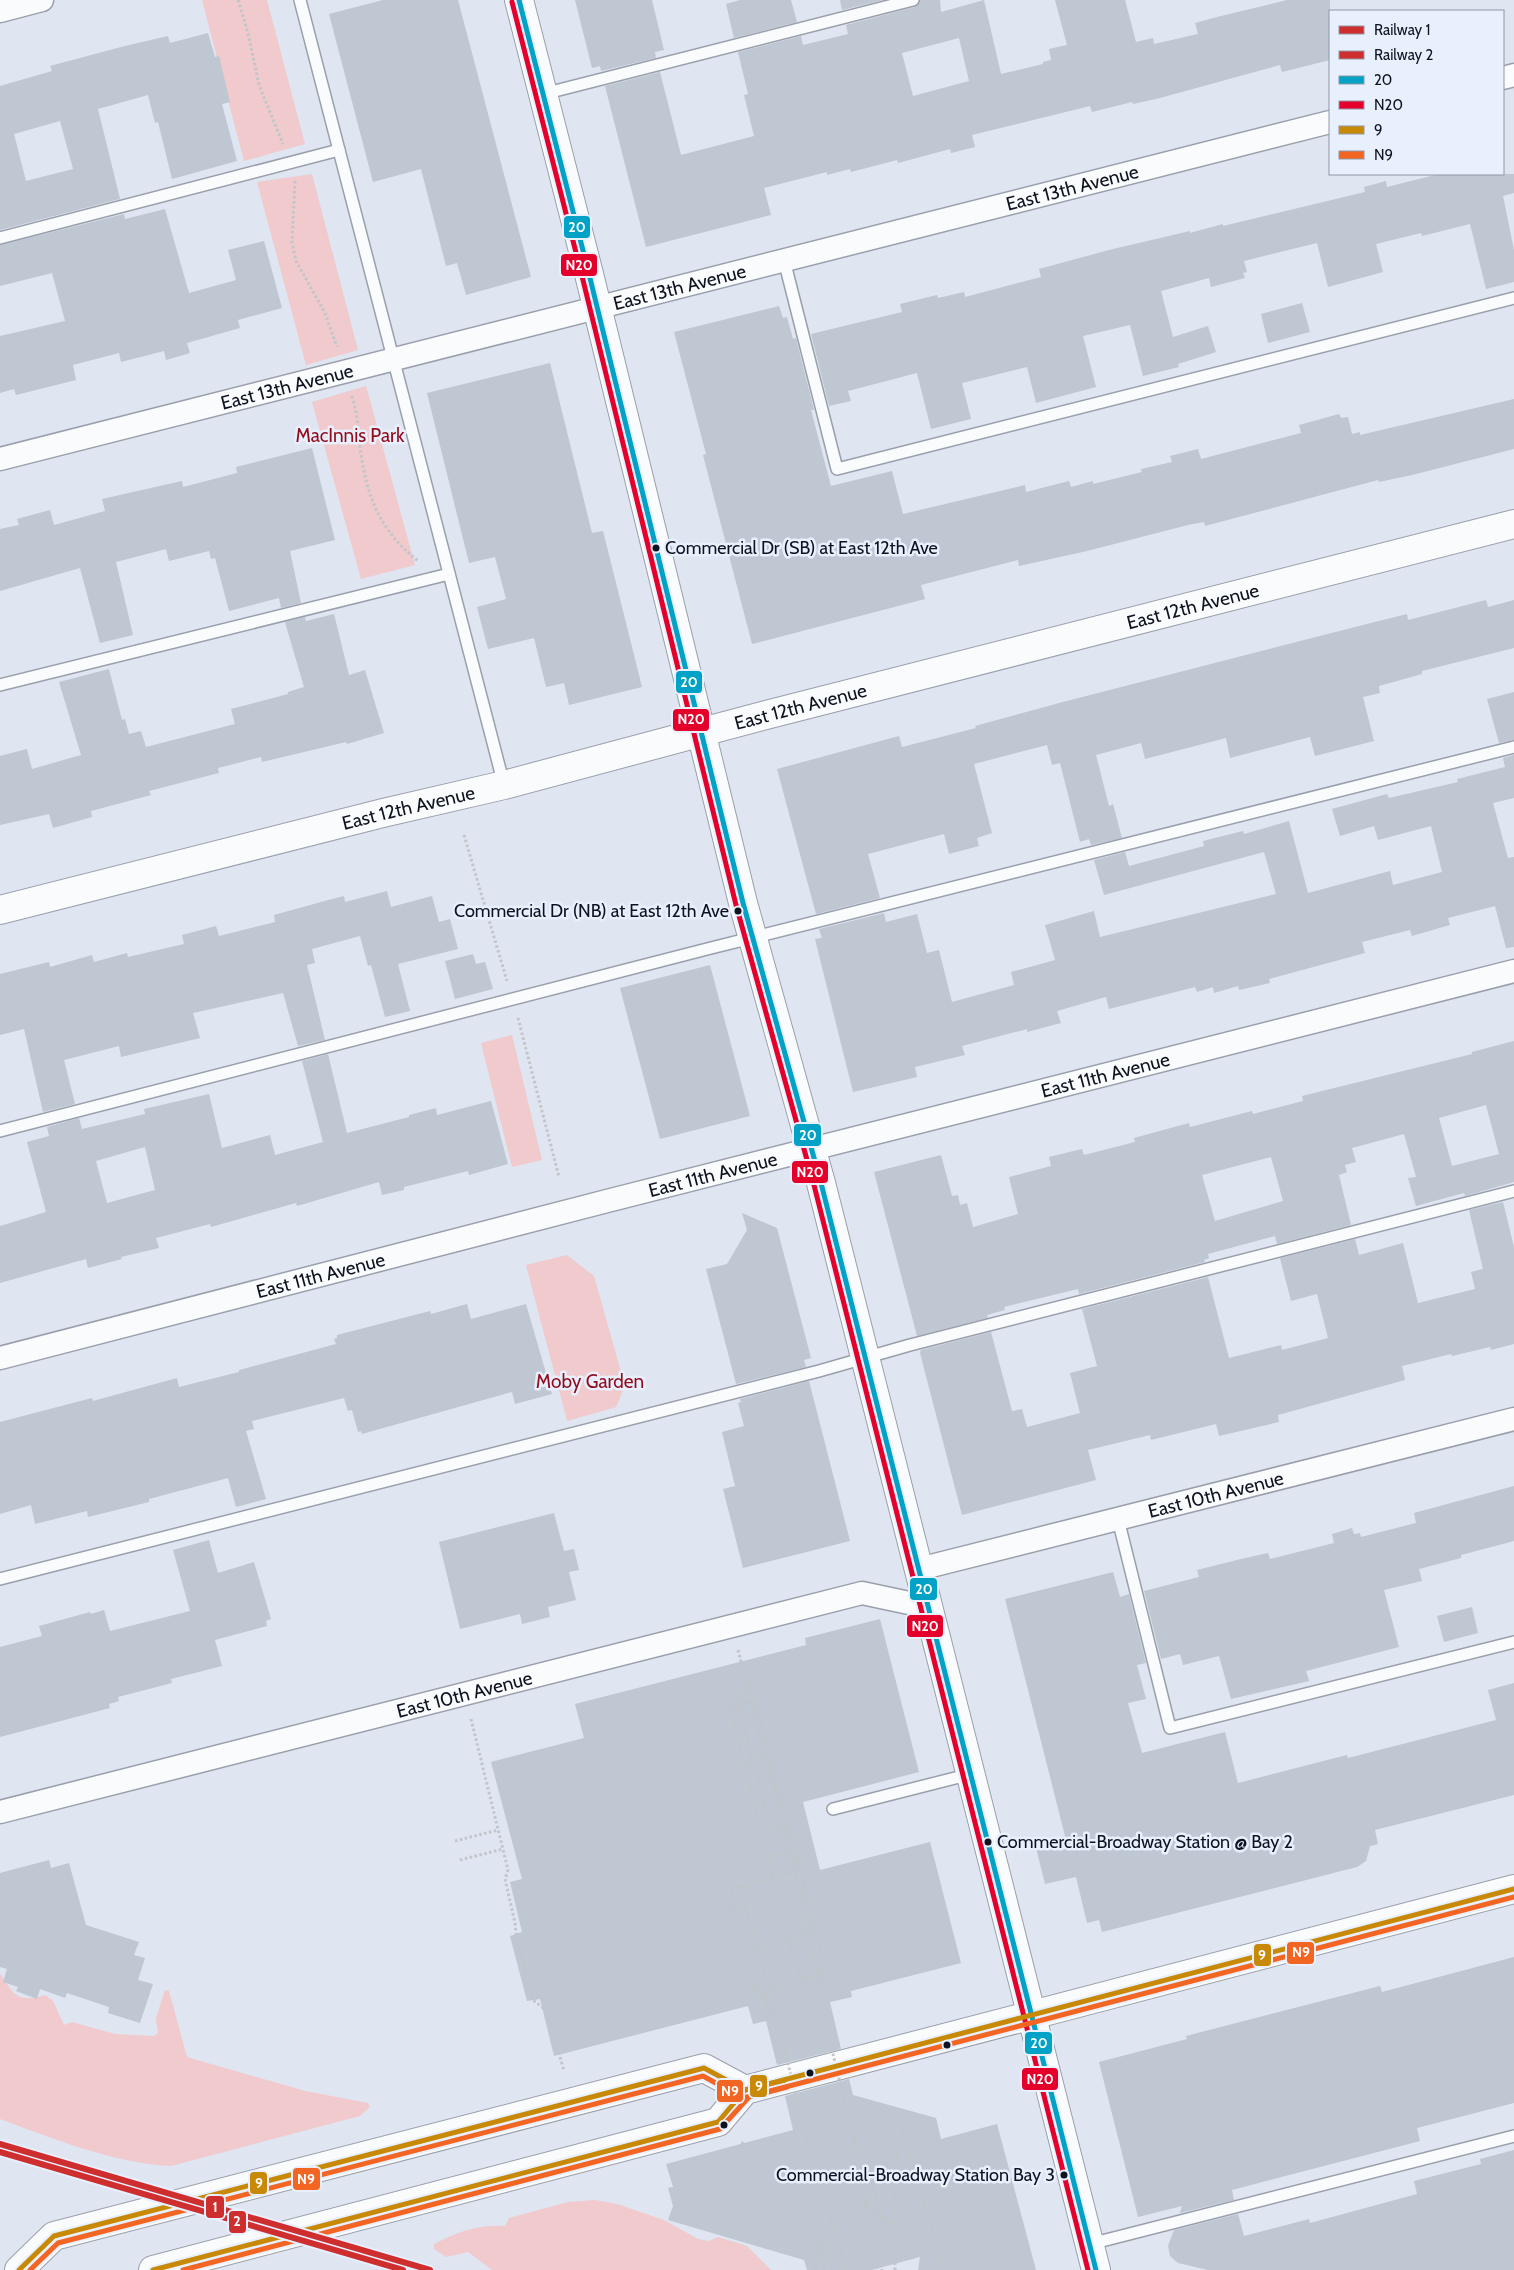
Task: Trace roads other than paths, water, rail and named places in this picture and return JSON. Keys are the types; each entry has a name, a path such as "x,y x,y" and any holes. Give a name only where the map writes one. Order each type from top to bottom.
{"street":[{"path":"0,11 42,0"},
{"path":"519,0 753,938 812,1149 1093,2257"},
{"name":"East 13th Avenue","path":"0,459 392,358 1329,122"},
{"name":"East 12th Avenue","path":"0,910 382,813 504,785 702,732 1514,524"},
{"name":"East 11th Avenue","path":"0,1358 1514,971"},
{"name":"East 10th Avenue","path":"919,1569 1514,1419"},
{"name":"East 10th Avenue","path":"0,1812 862,1593 928,1607"},
{"path":"153,2270 186,2265 718,2122 745,2090 1514,1889"},
{"path":"26,2264 54,2236 704,2068 745,2090"}],"lane":[{"path":"300,0 392,358 444,575 504,785"},
{"path":"542,94 913,0"},
{"path":"0,238 339,150"},
{"path":"784,260 837,469 1514,298"},
{"path":"0,685 444,575"},
{"path":"0,1131 753,938 1514,747"},
{"path":"0,1579 1514,1191"},
{"path":"1118,1519 1170,1728 1514,1642"},
{"path":"833,1809 970,1774"},
{"path":"1093,2257 1514,2136"}],"rail line":[{"name":"1","path":"0,2144 430,2270"},
{"name":"2","path":"0,2152 403,2270"}],"place":[{"name":"Commercial Dr (SB) at East 12th Ave","path":"656,548"},
{"name":"Commercial Dr (NB) at East 12th Ave","path":"738,911"},
{"name":"Commercial-Broadway Station @ Bay 2","path":"988,1842"},
{"name":"Commercial-Broadway Station Bay 3","path":"1064,2175"}],"park label":[{"name":"MacInnis Park","path":"350,435"},
{"name":"Moby Garden","path":"590,1381"}]}
